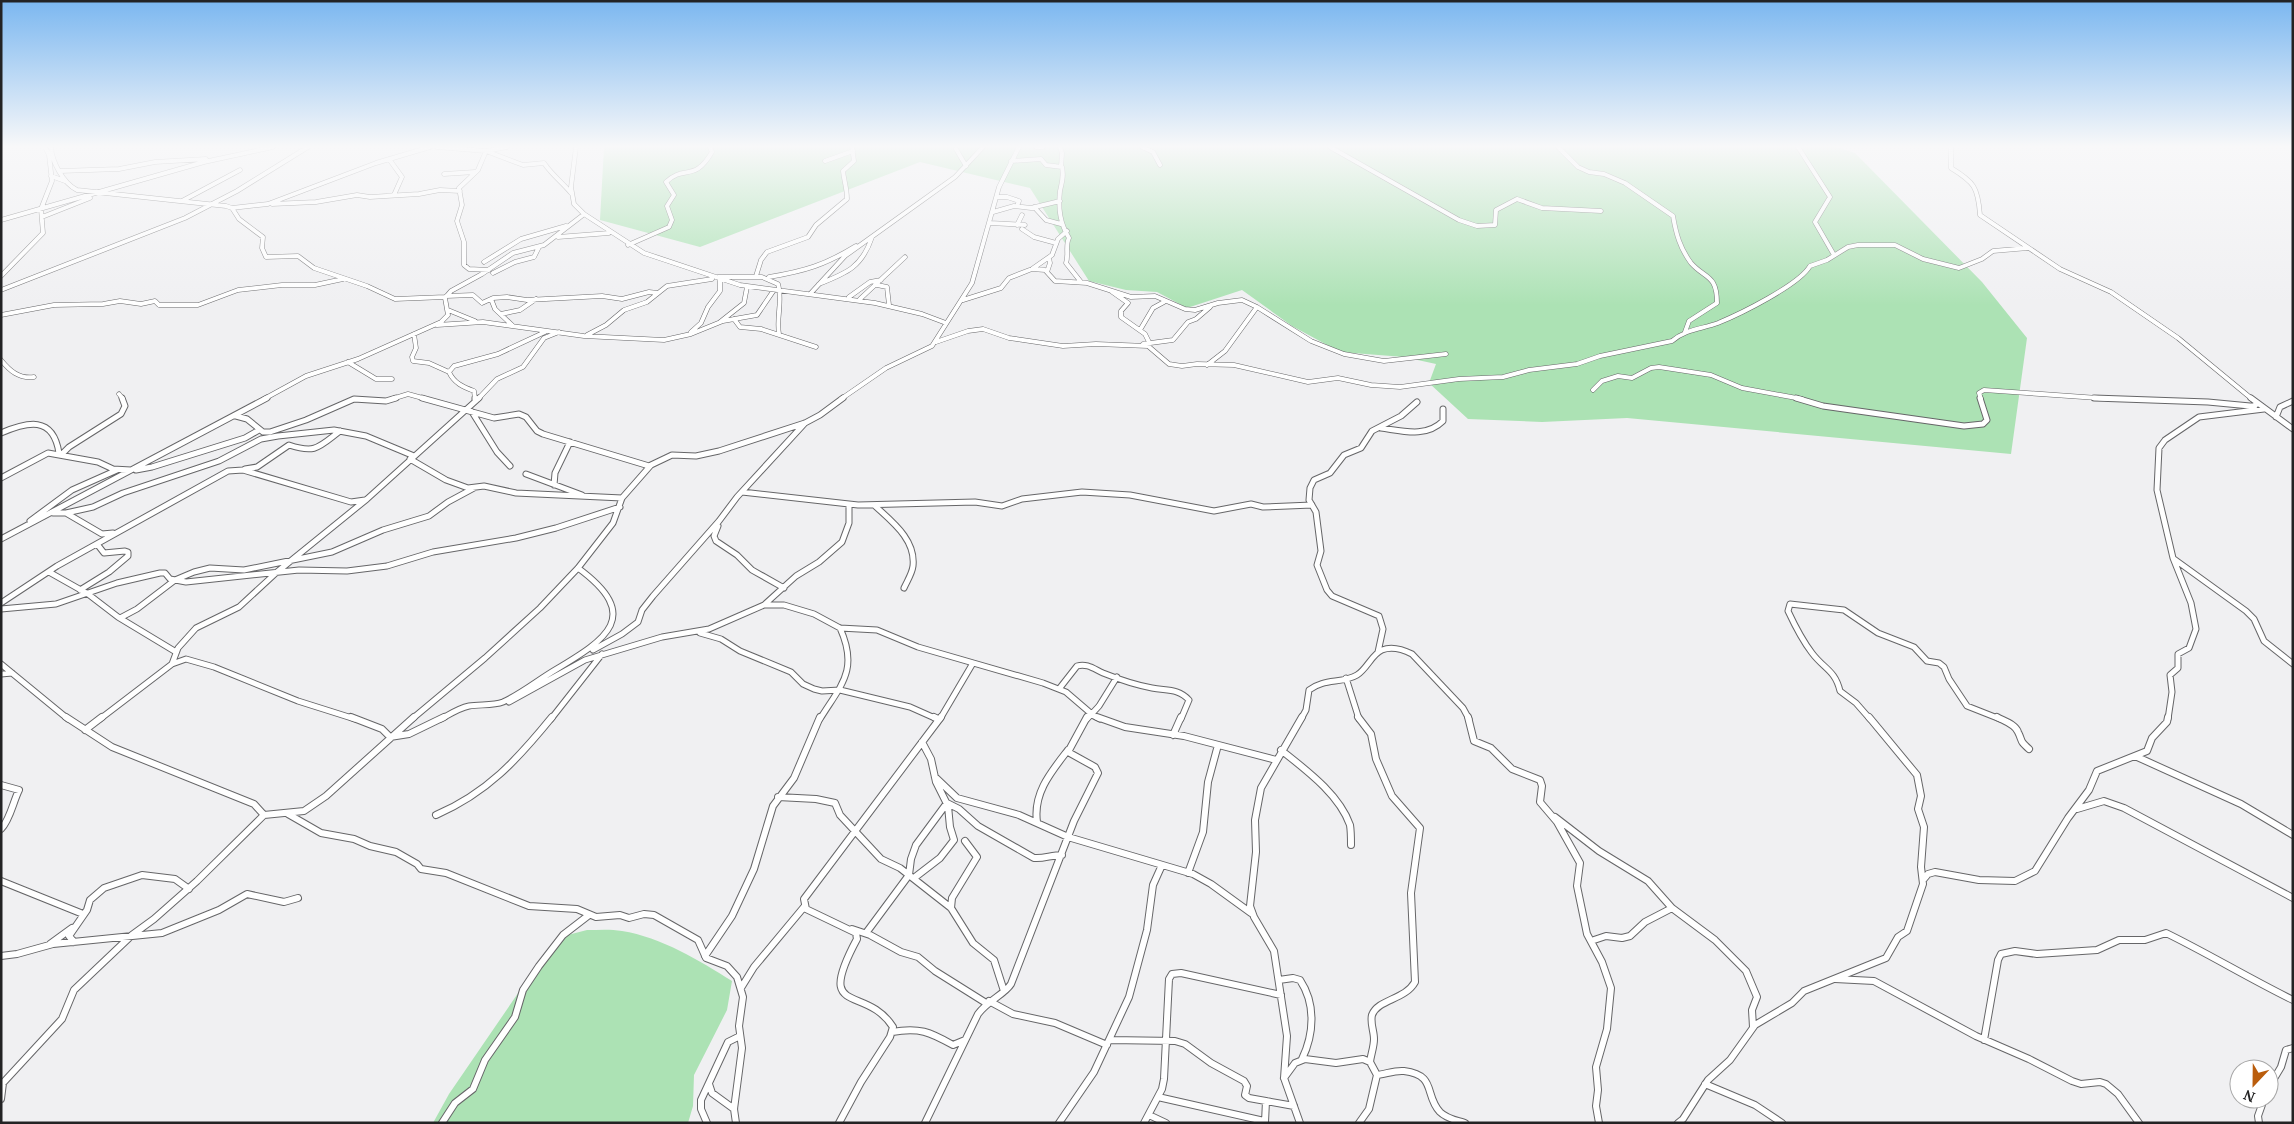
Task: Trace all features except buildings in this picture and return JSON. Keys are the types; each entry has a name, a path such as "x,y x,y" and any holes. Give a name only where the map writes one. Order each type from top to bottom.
{"street":[{"path":"1,276 43,233 41,209 46,199"},
{"path":"1,220 79,199"},
{"path":"42,217 70,208 88,199"},
{"path":"164,199 226,206 233,210 239,219 263,237 262,248 266,257 298,256 314,268 367,286 395,299 473,295 482,303 491,299 506,297 527,300 602,296 622,299 649,292 658,293"},
{"path":"1,290 150,232 219,199"},
{"path":"266,204 279,199"},
{"path":"233,210 266,204 331,199"},
{"path":"463,199 460,216 457,221 464,242 464,265 469,269 491,271 513,253 539,247 583,215"},
{"path":"574,199 576,207 583,215 628,245 652,257 716,279 747,287 860,299 889,305 946,323"},
{"path":"628,245 669,227 672,220 667,206 671,199"},
{"path":"756,276 761,259 766,254 783,244 808,236 816,225 847,199"},
{"path":"810,294 835,265 924,199"},
{"path":"1,1099 2,1084 62,1019 74,990 132,935 154,920 189,888 264,815 304,811 326,796 390,737 540,608 578,568 613,523 622,498 649,466 667,456 708,454 805,423 820,415 886,368 926,350 935,342 972,283 996,199"},
{"path":"1014,199 1019,201 1017,206"},
{"path":"1421,199 1468,224 1477,226 1495,225 1496,210 1516,199"},
{"path":"1518,199 1542,208 1601,211"},
{"path":"1650,199 1673,216 1680,246 1692,264 1710,277 1717,294 1716,303 1690,321 1686,332"},
{"path":"1829,199 1815,222 1834,255"},
{"path":"1979,199 1980,214 2028,248 2066,271 2111,292 2178,338 2256,403 2293,429"},
{"path":"993,212 1017,206 1034,206 1060,201 1060,222 1067,231 1069,238 1067,243 1069,254 1066,263 1081,282"},
{"path":"1034,206 1046,220 1062,224"},
{"path":"1017,225 1022,215"},
{"path":"990,223 1017,225 1023,227 1027,234 1056,243"},
{"path":"484,262 521,239 569,226"},
{"path":"962,300 1001,288 1008,278 1032,269 1048,258 1056,243 1067,231"},
{"path":"553,238 567,234 587,236 609,233"},
{"path":"584,336 606,325 624,310 648,302 672,284 756,276 766,277 798,272 830,262 874,236"},
{"path":"818,284 856,268 874,236"},
{"path":"935,342 968,331 983,329 1010,338 1063,346 1096,344 1148,346 1169,364 1182,366 1238,365 1308,382 1338,378 1371,385 1407,387 1459,379 1503,377 1515,375 1525,370 1561,368 1600,356 1669,342 1686,332 1718,323 1756,305 1805,275 1810,266 1827,260 1854,245 1890,244 1923,259 1960,268 1982,259 1992,250 2028,248"},
{"path":"445,296 491,271 515,262 534,258 539,247"},
{"path":"860,299 905,257"},
{"path":"1047,272 1050,263 1048,258"},
{"path":"1032,269 1047,272 1055,281 1081,282 1104,287 1130,297 1152,296 1185,309 1195,310 1241,300 1257,307 1311,341 1344,354 1384,361 1446,354"},
{"path":"766,277 778,284 781,290 777,316 779,334"},
{"path":"1,315 54,305 103,304 119,301 141,304 155,301 159,305 198,305 238,290 282,285 315,286 343,279"},
{"path":"687,335 701,322 708,307 720,292 716,279"},
{"path":"849,297 870,282 882,280"},
{"path":"877,285 887,287 889,305"},
{"path":"720,322 744,302 747,287"},
{"path":"1104,287 1128,303 1121,311 1121,317 1147,336 1149,342"},
{"path":"448,310 467,320 548,332 584,336 664,340 687,335 720,322 753,317 760,313 774,290"},
{"path":"1,538 235,416 306,376 348,362 434,325 448,315 445,296"},
{"path":"491,299 495,309 514,327"},
{"path":"501,314 523,308 537,299"},
{"path":"1140,330 1149,312 1158,302 1164,302"},
{"path":"1138,346 1149,342 1172,340 1188,322 1195,320 1211,306"},
{"path":"1206,365 1224,351 1257,307"},
{"path":"734,319 740,327 756,328 779,334 816,347"},
{"path":"434,325 480,322"},
{"path":"449,372 457,364 484,359 548,332"},
{"path":"172,664 180,645 198,625 239,607 277,572 470,411 475,401 500,377 525,366 544,338 559,332"},
{"path":"414,334 416,348 412,357 413,361 429,363 449,372 451,377 462,387 474,391 475,401"},
{"path":"1,360 19,376 34,377"},
{"path":"348,362 376,379 392,379"},
{"path":"1593,390 1602,381 1618,376 1632,378 1651,368 1659,367 1711,375 1742,388 1802,399 1823,406 1964,426 1983,424 1987,420 1979,393 1984,390 2124,400 2208,402 2250,406 2255,406 2256,403"},
{"path":"61,454 121,414 125,406 119,394"},
{"path":"235,416 247,419 259,430 266,432 276,431 354,399 388,400 404,394 496,418 519,414 526,417 540,433 649,466"},
{"path":"2276,417 2280,407 2293,401"},
{"path":"1300,1123 1284,1078 1287,1036 1274,951 1252,914 1250,906 1256,852 1254,826 1263,784 1281,750 1306,710 1309,690 1326,680 1354,677 1359,673 1371,663 1378,652 1383,629 1379,616 1331,595 1321,576 1317,566 1321,551 1316,512 1309,500 1310,488 1314,480 1330,473 1342,456 1361,448 1367,436 1378,427 1389,424 1417,402"},
{"path":"1378,427 1421,433 1431,432 1443,421 1443,409"},
{"path":"1678,1123 1683,1119 1705,1084 1730,1060 1753,1027 1763,1019 1792,1002 1804,990 1886,958 1898,937 1908,929 1923,881 1928,874 1935,872 1979,880 2020,880 2026,874 2037,870 2068,818 2077,809 2089,790 2097,771 2147,751 2152,738 2167,722 2172,692 2170,674 2178,668 2178,654 2189,648 2196,629 2191,603 2173,558 2156,486 2159,448 2165,440 2199,417 2244,414 2264,409"},
{"path":"470,411 497,452 510,466"},
{"path":"1,433 27,423 40,426 53,435 61,454"},
{"path":"564,664 611,640 637,624 642,610 653,596 719,522 742,492 805,423"},
{"path":"50,513 66,513 93,507 139,487 214,463 261,439 326,429 366,436 412,458 446,480 474,488"},
{"path":"1,478 44,454 61,454 98,462 118,470 152,468 245,438 259,430"},
{"path":"1,603 97,544 233,468 251,469 258,467 280,449 289,445 305,450 317,448 340,431"},
{"path":"554,485 554,474 568,451 570,442"},
{"path":"22,528 66,494 118,470"},
{"path":"222,474 231,470 243,470 351,502 366,499"},
{"path":"526,474 587,497"},
{"path":"120,618 137,609 175,580 207,568 244,570 332,552 383,530 429,516 447,502 474,488 484,486 516,493 622,498"},
{"path":"742,492 849,504 975,502 1002,506 1022,499 1082,492 1130,495 1214,511 1251,504 1263,507 1312,506"},
{"path":"764,605 796,576 818,562 842,542 849,523 849,504"},
{"path":"874,504 902,532 908,541 912,566 904,588"},
{"path":"1,609 56,604 118,583 160,573 164,573 168,578 191,582 299,570 332,572 387,566 433,552 516,538 556,528 620,507"},
{"path":"66,513 102,534 116,533"},
{"path":"719,522 714,533 716,541 737,555 752,570 784,588"},
{"path":"80,590 109,572 128,556 128,552 125,551 104,553 97,544"},
{"path":"2173,558 2246,611 2254,619 2264,641 2293,664"},
{"path":"85,730 172,664 186,658 214,667 298,702 376,726 390,737 410,734 467,706 502,702 600,640 612,626 614,615 611,597 578,568"},
{"path":"49,572 88,594 120,618 176,652"},
{"path":"480,704 499,706 505,704 570,667 603,654 662,637 709,629 764,605 775,603 814,614 840,628 877,630 911,644 1059,689 1073,697 1090,713 1101,720 1124,727 1173,735 1276,760"},
{"path":"1923,881 1921,867 1924,827 1918,809 1921,796 1916,774 1877,726 1856,703 1840,690 1837,678 1833,672 1813,655 1787,610 1790,604 1844,610 1878,633 1914,647 1927,660 1940,663 1944,667 1949,679 1967,706 1979,712 1987,712 2012,725 2018,731 2020,741 2030,749"},
{"path":"705,956 728,923 754,869 764,830 778,797 794,778 820,718 846,679 849,660 846,641 840,628"},
{"path":"697,632 721,639 740,651 791,672 805,685 822,691 840,690 910,707 938,719"},
{"path":"1378,652 1390,648 1404,650 1412,654 1468,715 1474,741 1492,748 1512,769 1540,780 1542,787 1540,800 1580,863 1577,886 1587,934 1608,976 1611,992 1607,1029 1596,1067 1598,1090 1596,1106 1599,1123"},
{"path":"436,815 470,798 490,782 521,752 603,654"},
{"path":"741,988 754,967 804,907 804,899 809,891 922,742 973,663"},
{"path":"1,664 85,730 112,747 254,804 264,815"},
{"path":"1059,689 1080,664 1092,666 1102,673 1155,689 1162,687 1188,698 1189,702 1178,720 1173,735"},
{"path":"1,674 12,673"},
{"path":"1037,822 1035,810 1037,799 1068,750 1074,736 1090,713 1098,706 1117,677"},
{"path":"1346,678 1356,714 1371,734 1376,759 1394,800 1420,828 1413,869 1410,904 1415,982 1407,994 1378,1008 1374,1013 1372,1025 1374,1038 1370,1062"},
{"path":"866,933 911,876 937,860 954,840 947,803 935,777 931,759 922,742"},
{"path":"1188,873 1203,832 1208,782 1218,745"},
{"path":"925,1123 959,1050 972,1030 978,1014 987,1002 1004,992 1011,984 1068,837 1098,771 1095,767 1071,754 1068,750"},
{"path":"1281,750 1311,774 1339,805 1350,826 1351,845"},
{"path":"2135,756 2241,804 2293,836"},
{"path":"935,777 957,798 1037,822 1068,837 1188,873 1211,884 1252,914"},
{"path":"1,785 20,790 10,808 7,823 1,829"},
{"path":"778,797 831,801 836,804 840,815 881,859 900,868 951,908 973,943 994,960 1004,992"},
{"path":"2077,809 2104,801 2124,808 2293,898"},
{"path":"947,803 959,809 987,832 1034,858 1044,859 1050,855 1062,855"},
{"path":"911,876 908,864 913,850 930,826 943,812 947,803"},
{"path":"288,814 321,833 354,839 370,846 396,852 417,864 420,869 446,873 524,904 577,909 589,915 601,917 620,915 629,918 644,914 654,915 698,940 705,956 726,964 736,977 743,997 739,1026 742,1048 734,1109 736,1123"},
{"path":"1550,814 1599,851 1648,881 1662,899 1715,940 1727,955 1746,971 1757,997 1752,1010 1753,1027"},
{"path":"951,908 952,898 977,857 965,840"},
{"path":"1059,1123 1088,1081 1109,1043 1134,982 1147,930 1153,884 1162,866"},
{"path":"74,942 69,936 90,900 99,890 137,876 175,879 189,888"},
{"path":"1,881 83,914"},
{"path":"1,956 17,954 48,945 154,934 172,930 205,914 219,910 247,894 284,902 298,898"},
{"path":"804,907 856,933 857,939 840,978 841,990 845,995 870,1007 889,1020 893,1027 892,1032 839,1123"},
{"path":"1591,941 1606,936 1622,938 1630,936 1645,922 1672,908"},
{"path":"442,1123 455,1103 473,1089 484,1060 515,1017 523,990 539,966 563,935 589,915"},
{"path":"48,945 77,924"},
{"path":"844,927 866,933 901,952 918,957 935,971 987,1002 1013,1014 1055,1023 1109,1043 1167,1040 1185,1044 1211,1063 1244,1082 1247,1086 1245,1095 1249,1098 1294,1106"},
{"path":"1984,1040 1998,960 2002,954 2015,951 2036,954 2097,950 2119,940 2145,940 2162,932 2216,957 2249,978 2293,1000"},
{"path":"1144,1123 1158,1097 1164,1079 1169,979 1172,974 1181,973 1281,995"},
{"path":"1279,980 1293,978 1300,980 1309,1002 1312,1030 1306,1053 1302,1059 1295,1063 1284,1078"},
{"path":"1833,978 1874,982 1984,1040 2079,1084 2100,1082 2106,1084 2118,1094 2139,1123"},
{"path":"892,1032 910,1029 930,1032 953,1045 967,1038"},
{"path":"707,1123 700,1104 701,1097 728,1042 740,1036"},
{"path":"2279,1070 2286,1050 2293,1048"},
{"path":"1302,1059 1336,1063 1360,1058 1370,1062 1378,1075 1369,1109 1359,1123"},
{"path":"1378,1075 1404,1071 1424,1078 1428,1081 1434,1100 1443,1114 1446,1117 1464,1123"},
{"path":"709,1084 712,1093 734,1109"},
{"path":"1705,1084 1767,1110 1782,1123"},
{"path":"1158,1097 1265,1122 1266,1101"},
{"path":"2259,1123 2258,1116 2262,1109"},
{"path":"1064,1114 1065,1123"},
{"path":"1149,1116 1166,1123"}],"green space":[{"path":"601,199 823,199 700,247 600,220"},
{"path":"1037,199 1901,199 1982,282 2027,338 2011,454 1627,418 1542,422 1468,419 1429,383 1436,364 1404,357 1340,352 1292,326 1242,290 1187,308 1157,292 1126,290 1089,281"},
{"path":"587,930 618,930 666,944 732,981 727,1010 694,1075 693,1106 688,1123 433,1123 449,1094 536,967 560,937"}]}
